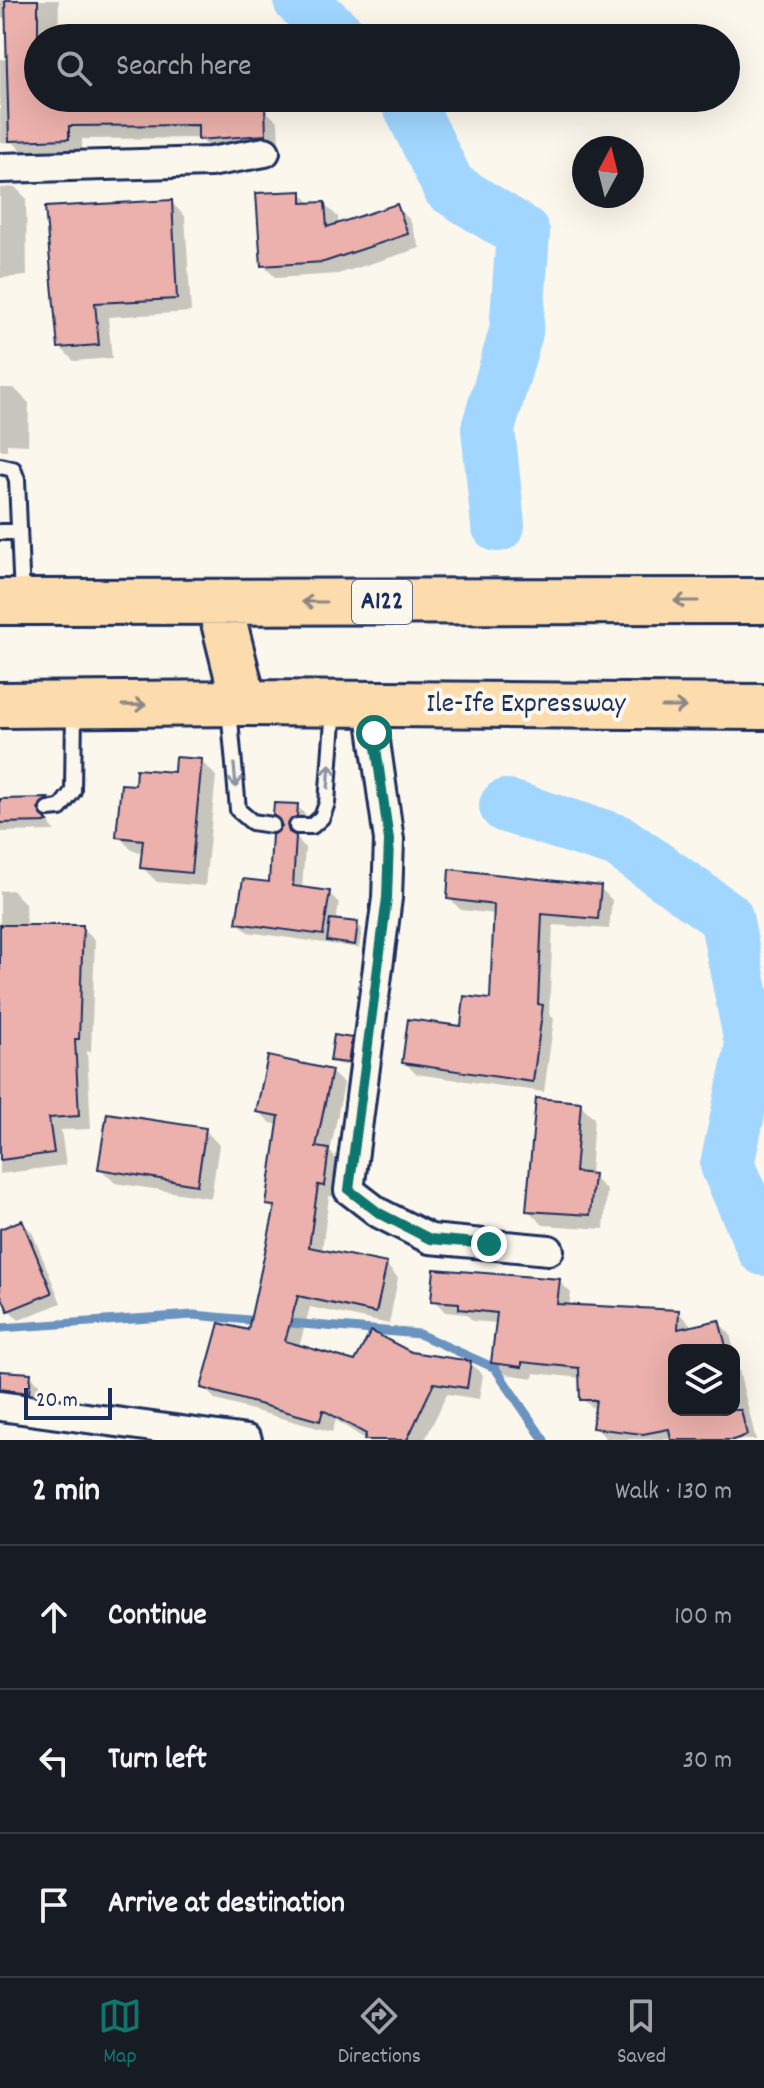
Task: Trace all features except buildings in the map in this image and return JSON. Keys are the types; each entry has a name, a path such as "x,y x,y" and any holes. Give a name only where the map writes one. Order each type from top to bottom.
{"highway":[{"name":"A122","path":"11,602 764,601"},
{"path":"219,602 236,703"},
{"name":"Ile-Ife Expressway","path":"0,705 236,703 764,707"}],"street":[{"path":"0,168 210,162 265,152"},
{"path":"352,705 389,840 387,898 349,1190 379,1213 430,1239 549,1250"},
{"path":"0,1406 247,1440"}],"lane":[{"path":"0,466 13,469 16,475 18,532 11,602"},
{"path":"0,532 18,532"},
{"path":"236,703 238,810 252,822 272,825"},
{"path":"48,809 60,808 68,802 73,791 74,705"},
{"path":"297,826 312,826 322,817 352,705"}],"waterway":[{"path":"300,0 326,24"},
{"path":"413,112 449,187 523,233 516,332 488,429 498,525"},
{"path":"506,806 618,841 726,917 752,1047 727,1165 764,1249"},
{"path":"0,1328 194,1315 260,1321"},
{"path":"279,1322 419,1334 495,1368 544,1440"}],"route":[{"path":"374,733 389,840 387,898 354,1126 349,1190 379,1213 430,1239 489,1244"}]}
